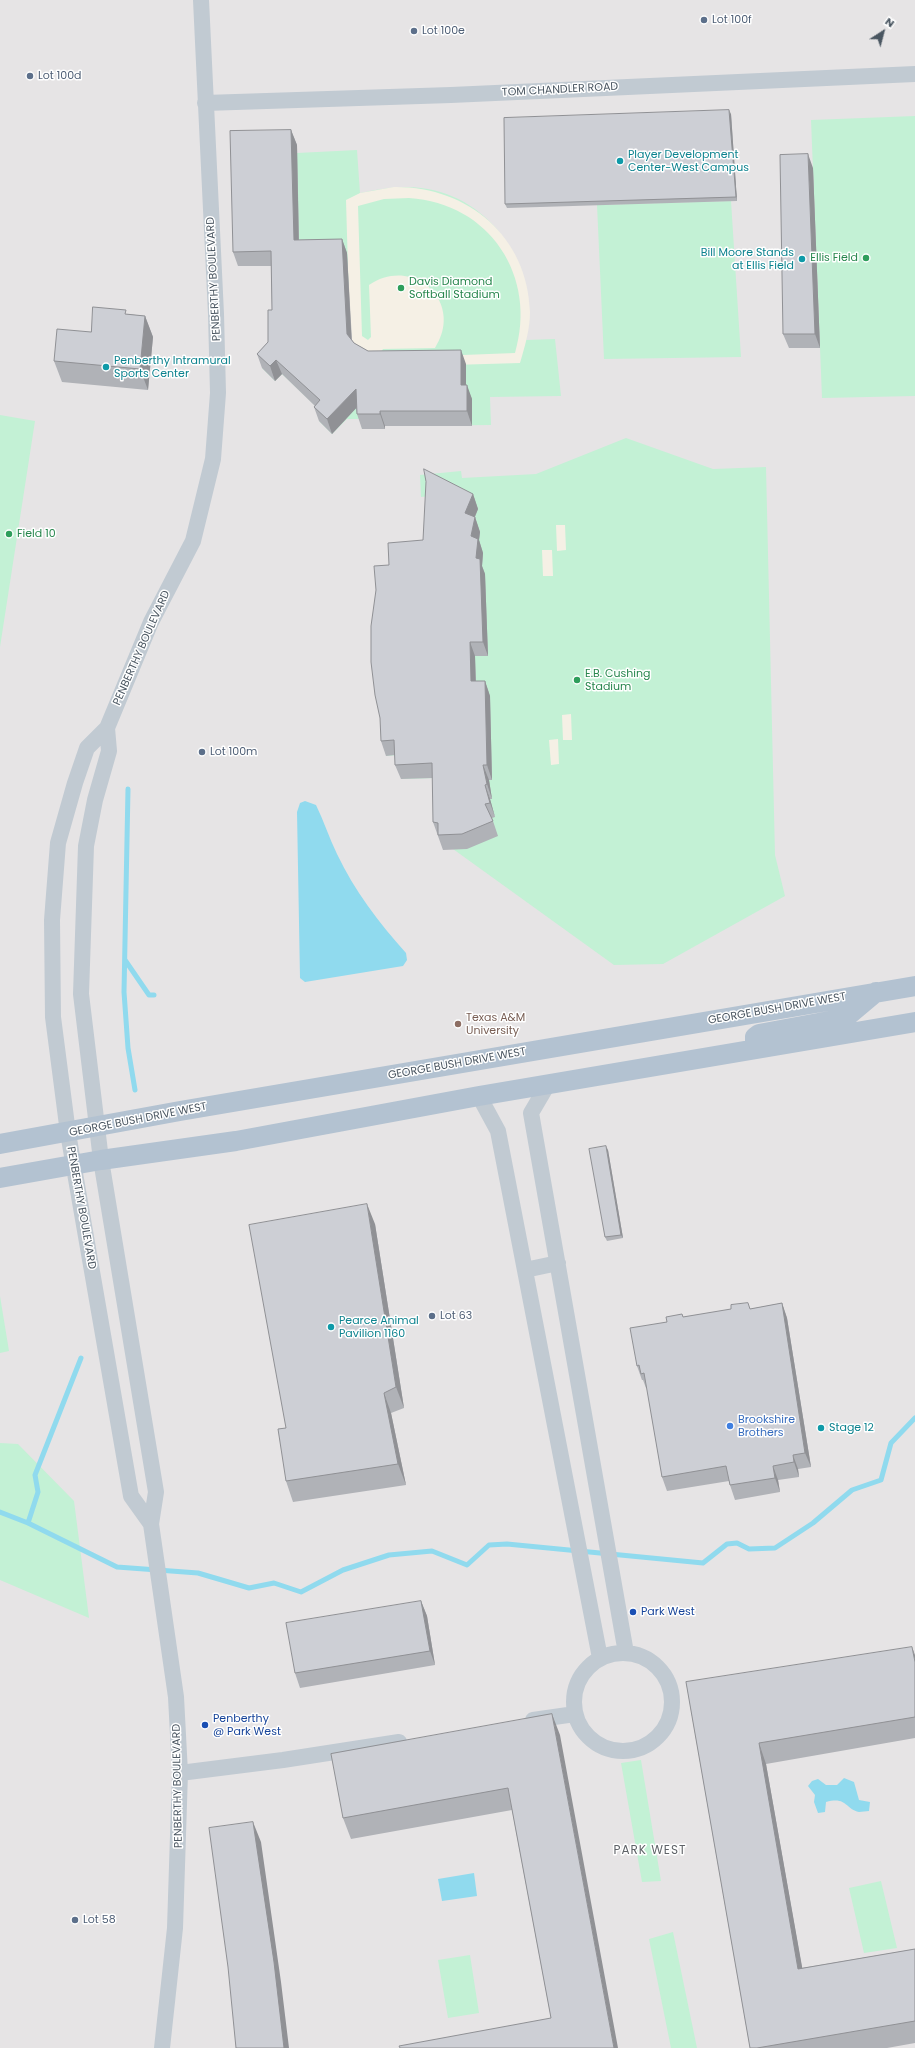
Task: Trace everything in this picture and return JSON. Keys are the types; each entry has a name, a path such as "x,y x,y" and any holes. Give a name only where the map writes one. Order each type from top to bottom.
{"main road":[{"name":"GEORGE BUSH DRIVE WEST","path":"0,1144 98,1128 180,1111 915,986"},
{"path":"755,1048 755,1037 759,1034 846,1018 876,992"},
{"path":"0,1178 101,1160 236,1141 478,1096 915,1022"}],"street":[{"name":"PENBERTHY BOULEVARD","path":"151,1524 131,1496 73,1165 53,1017 52,920 58,843 75,783 87,748 107,728 151,622 193,541 213,459 218,393 217,322 201,0"},
{"name":"TOM CHANDLER ROAD","path":"205,103 451,95 915,74"},
{"name":"PENBERTHY BOULEVARD","path":"107,728 109,751 95,800 86,846 81,994 101,1160 156,1492 151,1524 176,1697 180,1774 175,1928 162,2048"},
{"path":"548,1084 531,1113 626,1653"},
{"path":"478,1096 498,1130 600,1658"},
{"path":"525,1270 558,1263"},
{"path":"626,1653 645,1658 661,1671 671,1689 671,1710 669,1720 661,1734 648,1745 632,1751 614,1751 598,1745 587,1737 579,1726 575,1714 574,1698 578,1682 587,1668 600,1658 612,1654 626,1653"},
{"path":"520,1722 575,1714"},
{"path":"180,1774 417,1739"}],"shaded area":[{"name":"Texas A&M University","path":"0,0 915,0 915,2048 0,2048"}],"green space":[{"name":"Ellis Field","path":"915,116 915,396 822,398 811,120"},
{"name":"Davis Diamond Softball Stadium","path":"235,145 297,145 297,153 357,150 360,193 398,187 413,187 447,194 470,205 490,221 506,241 519,264 526,288 529,314 526,340 555,339 561,396 490,397 491,425 385,426 385,429 362,429 361,419 347,419 332,434 319,421 325,415 282,374 275,381 262,368 276,354 276,265 238,266"},
{"path":"731,201 741,357 604,359 597,205"},
{"name":"Field 10","path":"0,415 35,421 0,647"},
{"name":"E.B. Cushing Stadium","path":"626,438 713,469 766,467 775,855 785,896 663,964 614,965 453,849 443,837 438,836 438,778 401,779 400,755 386,756 381,604 429,555 431,496 421,497 420,475 461,471 462,478 536,474"},
{"path":"0,1296 9,1351 0,1353"},
{"path":"0,1443 18,1444 74,1501 89,1618 0,1580"},
{"path":"641,1760 661,1881 642,1882 621,1763"},
{"path":"881,1881 897,1948 864,1953 849,1888"},
{"path":"673,1932 697,2048 671,2048 649,1939"},
{"path":"470,1955 479,2013 448,2018 438,1960"}],"sand":[{"path":"394,187 421,189 446,195 469,206 489,221 505,239 518,260 527,285 530,318 527,338 520,363 383,367 368,364 350,338 346,200 360,193","holes":["409,198 438,203 463,214 484,229 501,249 513,272 520,297 520,325 515,353 385,358 381,352 383,349 435,348 443,331 444,315 439,300 430,288 417,280 402,276 386,277 369,285 371,337 368,340 362,336 358,206 384,199"]},
{"path":"556,525 565,525 566,550 557,551"},
{"path":"542,550 552,550 553,576 543,576"},
{"path":"571,714 572,740 563,740 562,715"},
{"path":"558,739 559,764 551,765 549,740"}],"water":[{"path":"305,801 316,805 334,848 351,880 386,930 406,953 407,960 403,966 305,982 300,978 297,812 300,803"},
{"path":"844,1778 854,1782 859,1800 870,1802 869,1811 859,1812 842,1802 833,1801 826,1802 825,1812 818,1813 814,1802 815,1795 808,1786 812,1781 818,1779 826,1785 837,1785"},
{"path":"474,1873 477,1896 442,1901 438,1879"}],"building":[{"name":"Player Development Center-West Campus","path":"729,110 736,197 505,204 504,118"},
{"path":"291,130 294,240 342,239 347,334 354,343 368,351 461,350 461,385 467,385 467,411 380,411 380,414 357,414 356,389 327,419 314,407 320,400 276,360 270,366 257,354 268,342 268,310 272,310 271,251 233,252 230,131"},
{"name":"Bill Moore Stands at Ellis Field","path":"808,154 815,334 783,334 780,155"},
{"path":"93,307 126,310 125,314 145,316 140,369 54,361 57,329 91,332"},
{"path":"424,469 473,494 465,513 475,517 471,536 478,539 476,558 480,559 483,642 470,642 471,681 485,681 487,765 483,765 487,784 485,785 490,803 485,804 493,821 462,834 438,835 438,823 433,822 432,763 395,765 394,740 381,741 380,718 375,695 371,662 371,626 376,590 374,566 389,565 388,543 423,540 426,482"},
{"path":"606,1146 621,1235 605,1237 589,1149"},
{"name":"Pearce Animal Pavilion 1160","path":"367,1204 396,1387 384,1393 398,1464 286,1481 278,1429 286,1428 249,1225"},
{"name":"Brookshire Brothers","path":"748,1303 750,1309 782,1303 805,1453 793,1455 794,1462 773,1466 775,1478 730,1485 726,1466 662,1477 644,1373 641,1374 639,1365 637,1366 630,1328 667,1322 666,1317 682,1314 683,1317 731,1309 731,1305"},
{"path":"421,1601 430,1651 295,1673 286,1623"},
{"path":"912,1647 915,1662 915,1717 759,1743 798,1969 915,1949 915,2021 750,2048 686,1682"},
{"path":"552,1714 614,2048 400,2048 399,2046 551,2018 508,1788 343,1818 331,1754"},
{"path":"253,1822 274,1962 284,2048 236,2048 228,1967 209,1828"}],"waterway":[{"path":"128,789 124,992 128,1048 135,1090"},
{"path":"125,960 149,995 154,995"},
{"path":"28,1523 38,1492 35,1475 81,1358"},
{"path":"0,1512 28,1523 117,1567 198,1573 249,1588 274,1583 301,1592 343,1570 389,1555 432,1551 467,1565 489,1545 507,1544 703,1563 727,1544 737,1543 749,1549 775,1548 813,1523 852,1490 881,1480 891,1443 915,1418"}],"place":[{"name":"Lot 100f","path":"704,20"},
{"name":"Lot 100e","path":"414,31"},
{"name":"Lot 100d","path":"30,76"},
{"name":"Player Development Center-West Campus","path":"620,161"},
{"name":"Ellis Field","path":"866,258"},
{"name":"Bill Moore Stands at Ellis Field","path":"802,259"},
{"name":"Davis Diamond Softball Stadium","path":"401,288"},
{"name":"Penberthy Intramural Sports Center","path":"106,367"},
{"name":"Field 10","path":"9,534"},
{"name":"E.B. Cushing Stadium","path":"577,680"},
{"name":"Lot 100m","path":"202,752"},
{"name":"Texas A&M University","path":"458,1024"},
{"name":"Lot 63","path":"432,1316"},
{"name":"Pearce Animal Pavilion 1160","path":"331,1327"},
{"name":"Brookshire Brothers","path":"730,1426"},
{"name":"Stage 12","path":"821,1428"},
{"name":"Park West","path":"633,1612"},
{"name":"Penberthy @ Park West","path":"205,1725"},
{"name":"Lot 58","path":"75,1920"}],"district":[{"name":"PARK WEST","path":"650,1851"}]}
